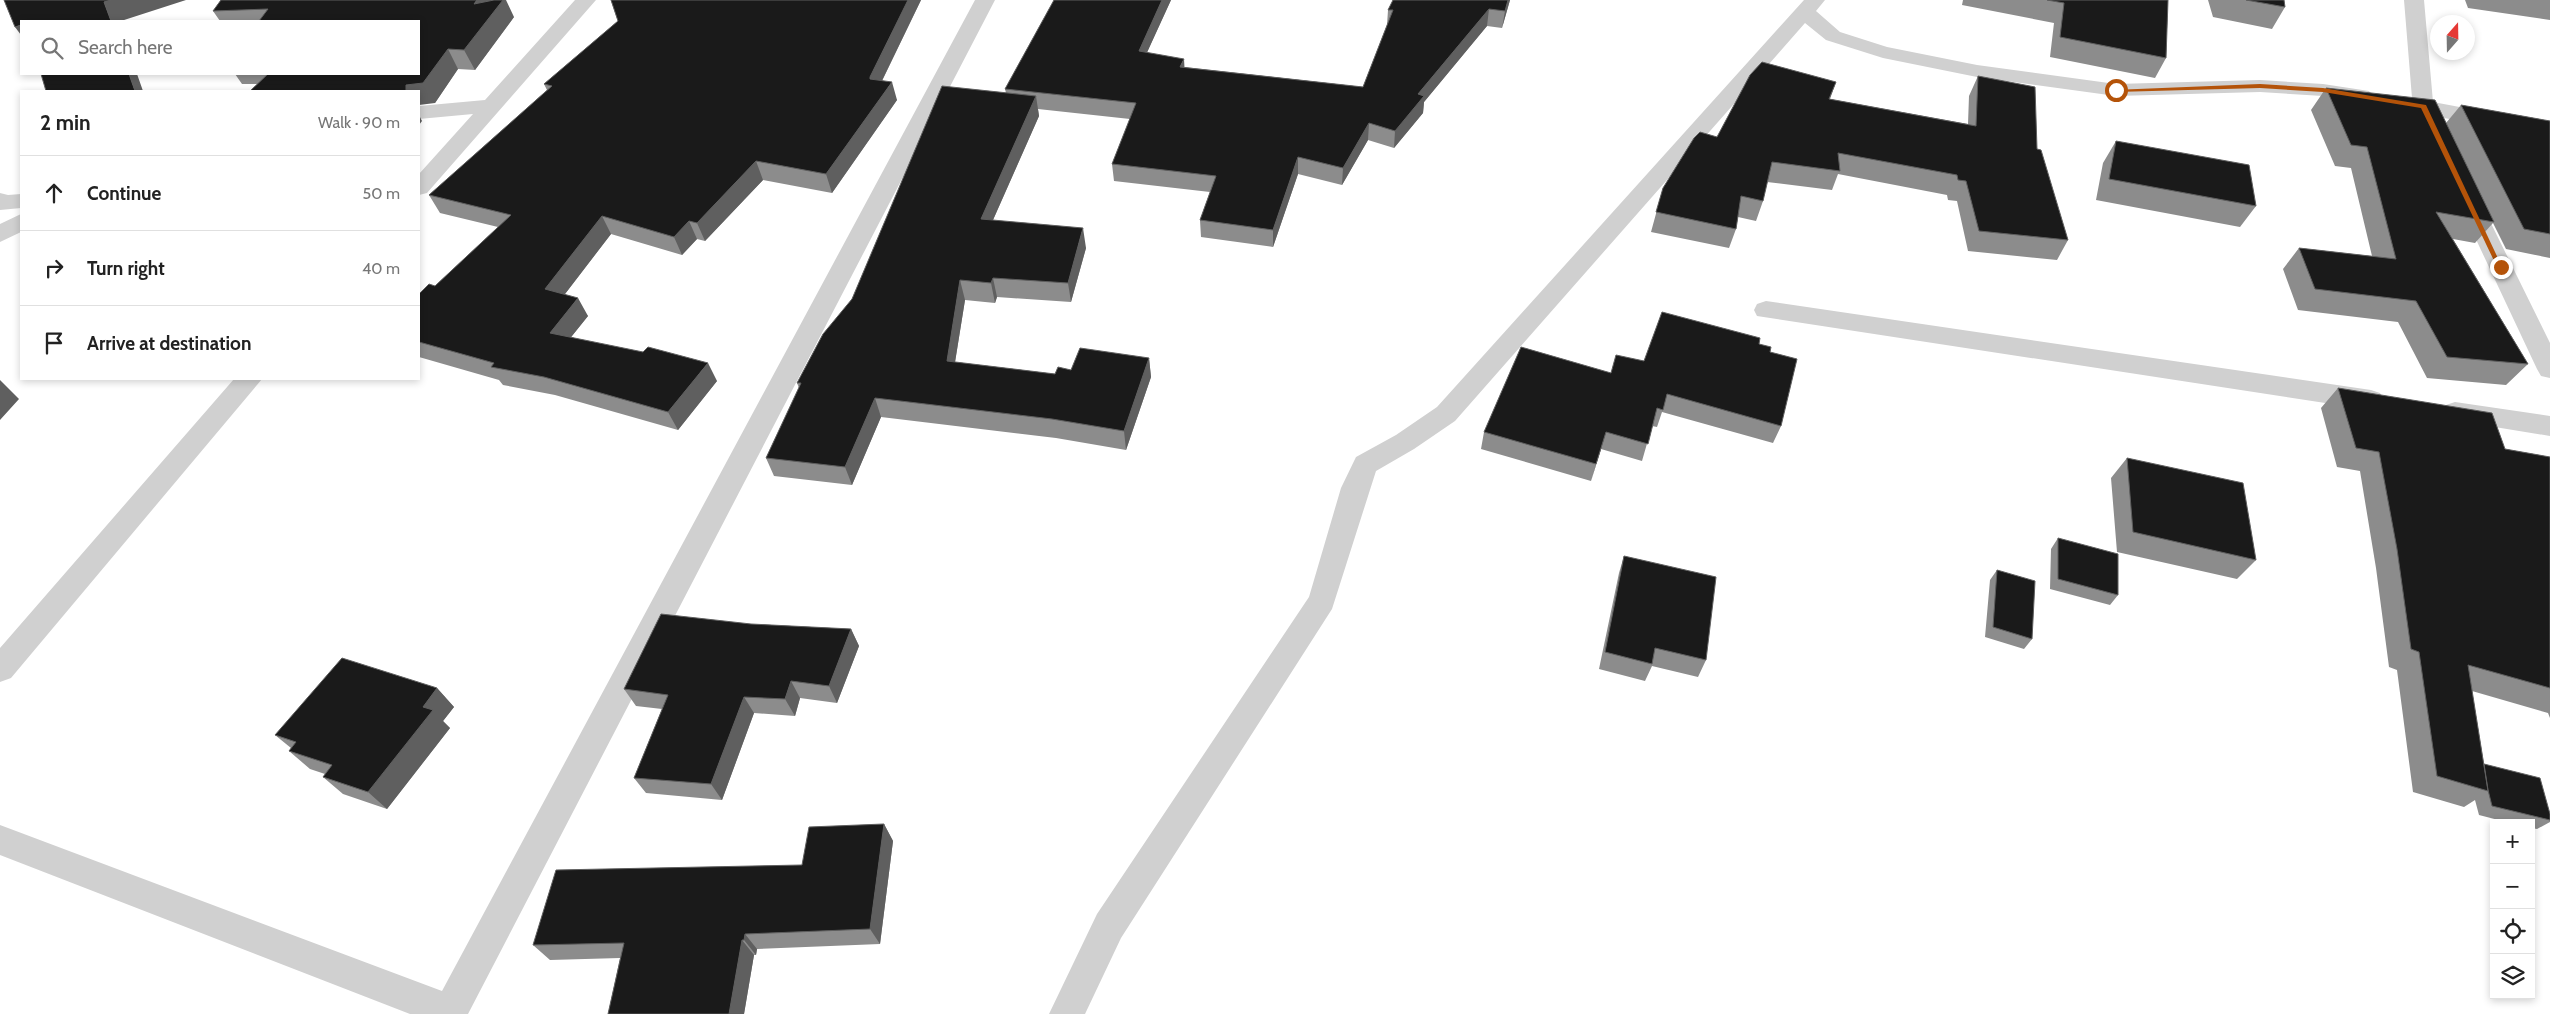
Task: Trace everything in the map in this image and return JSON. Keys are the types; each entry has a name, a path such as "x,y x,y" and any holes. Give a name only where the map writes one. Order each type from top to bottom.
{"street":[{"path":"420,187 586,0"},
{"path":"0,840 449,1013 985,0"},
{"path":"2414,0 2424,106 2441,142"},
{"path":"1067,1014 1109,926 1322,601 1355,488 1365,464 1405,442 1446,414 1810,6 1833,36 1882,52 1977,71 2116,90 2260,86 2323,90 2424,106 2550,131"},
{"path":"420,112 492,106"},
{"path":"2458,178 2550,369"},
{"path":"0,200 1,203 20,201"},
{"path":"0,234 20,223"},
{"path":"1766,310 2393,403"},
{"path":"0,669 247,380"},
{"path":"2432,409 2550,426"}],"building":[{"path":"4,0 111,0 104,2 111,20 20,20 20,25 15,27"},
{"path":"221,0 477,0 474,4 503,0 464,50 448,49 423,83 406,85 406,90 251,90 267,75 420,75 420,20 260,20 268,9 213,11"},
{"path":"611,0 908,0 870,77 870,79 892,82 826,174 756,161 697,223 689,221 674,237 602,216 545,289 578,298 550,333 643,352 648,347 708,363 668,412 544,377 491,367 494,363 420,342 420,293 429,284 435,286 511,215 429,195 552,86 544,84 618,21"},
{"path":"1054,0 1162,0 1139,51 1184,59 1180,67 1363,87 1393,10 1388,10 1393,0 1508,0 1505,11 1489,9 1418,94 1424,96 1395,131 1369,123 1343,168 1298,157 1273,230 1200,220 1216,176 1112,164 1136,103 1005,89"},
{"path":"2047,0 2168,0 2166,58 2060,37 2064,3"},
{"path":"2246,0 2284,0 2285,7"},
{"path":"1762,62 1836,82 1829,99 1976,126 1978,76 2035,87 2037,149 2041,150 2068,240 1979,231 1966,181 1958,180 1957,175 1838,153 1840,171 1772,162 1763,201 1741,196 1736,229 1656,212 1663,188 1694,138 1700,132 1717,137 1750,75"},
{"path":"41,75 129,75 135,90 46,90"},
{"path":"942,86 1036,96 981,219 1083,228 1068,283 993,278 991,283 960,280 947,361 1055,374 1058,367 1071,370 1080,348 1149,358 1124,431 1052,419 875,398 845,467 766,458 801,383 797,383 823,334 852,299"},
{"path":"2326,88 2435,100 2494,222 2436,212 2528,364 2447,357 2416,301 2315,289 2299,248 2396,259 2367,147 2351,145"},
{"path":"2461,105 2550,121 2550,234 2524,229"},
{"path":"2116,141 2249,165 2256,206 2109,179"},
{"path":"1662,312 1760,338 1759,344 1771,347 1770,352 1797,359 1781,426 1667,394 1663,410 1657,408 1648,444 1606,432 1596,464 1484,432 1521,347 1611,373 1616,355 1644,361"},
{"path":"2338,388 2492,413 2505,449 2550,457 2550,688 2468,665 2488,791 2437,776 2419,652 2411,649 2397,549 2379,452 2356,448"},
{"path":"2127,458 2243,483 2256,560 2133,532"},
{"path":"2058,538 2118,554 2118,595 2058,579"},
{"path":"1624,556 1716,577 1706,660 1655,648 1652,664 1605,652"},
{"path":"1997,570 2035,581 2032,639 1993,627"},
{"path":"661,614 751,624 851,629 829,686 791,681 785,699 744,697 711,784 634,778 668,695 624,689"},
{"path":"342,658 437,688 423,707 433,710 368,792 323,777 332,765 289,751 296,742 275,735"},
{"path":"2484,764 2540,778 2550,820 2492,806"},
{"path":"884,824 870,929 745,934 744,940 742,940 729,1014 608,1014 624,943 533,945 556,870 802,865 809,827"}],"route":[{"path":"2116,90 2260,86 2323,90 2424,106 2501,267"}]}
